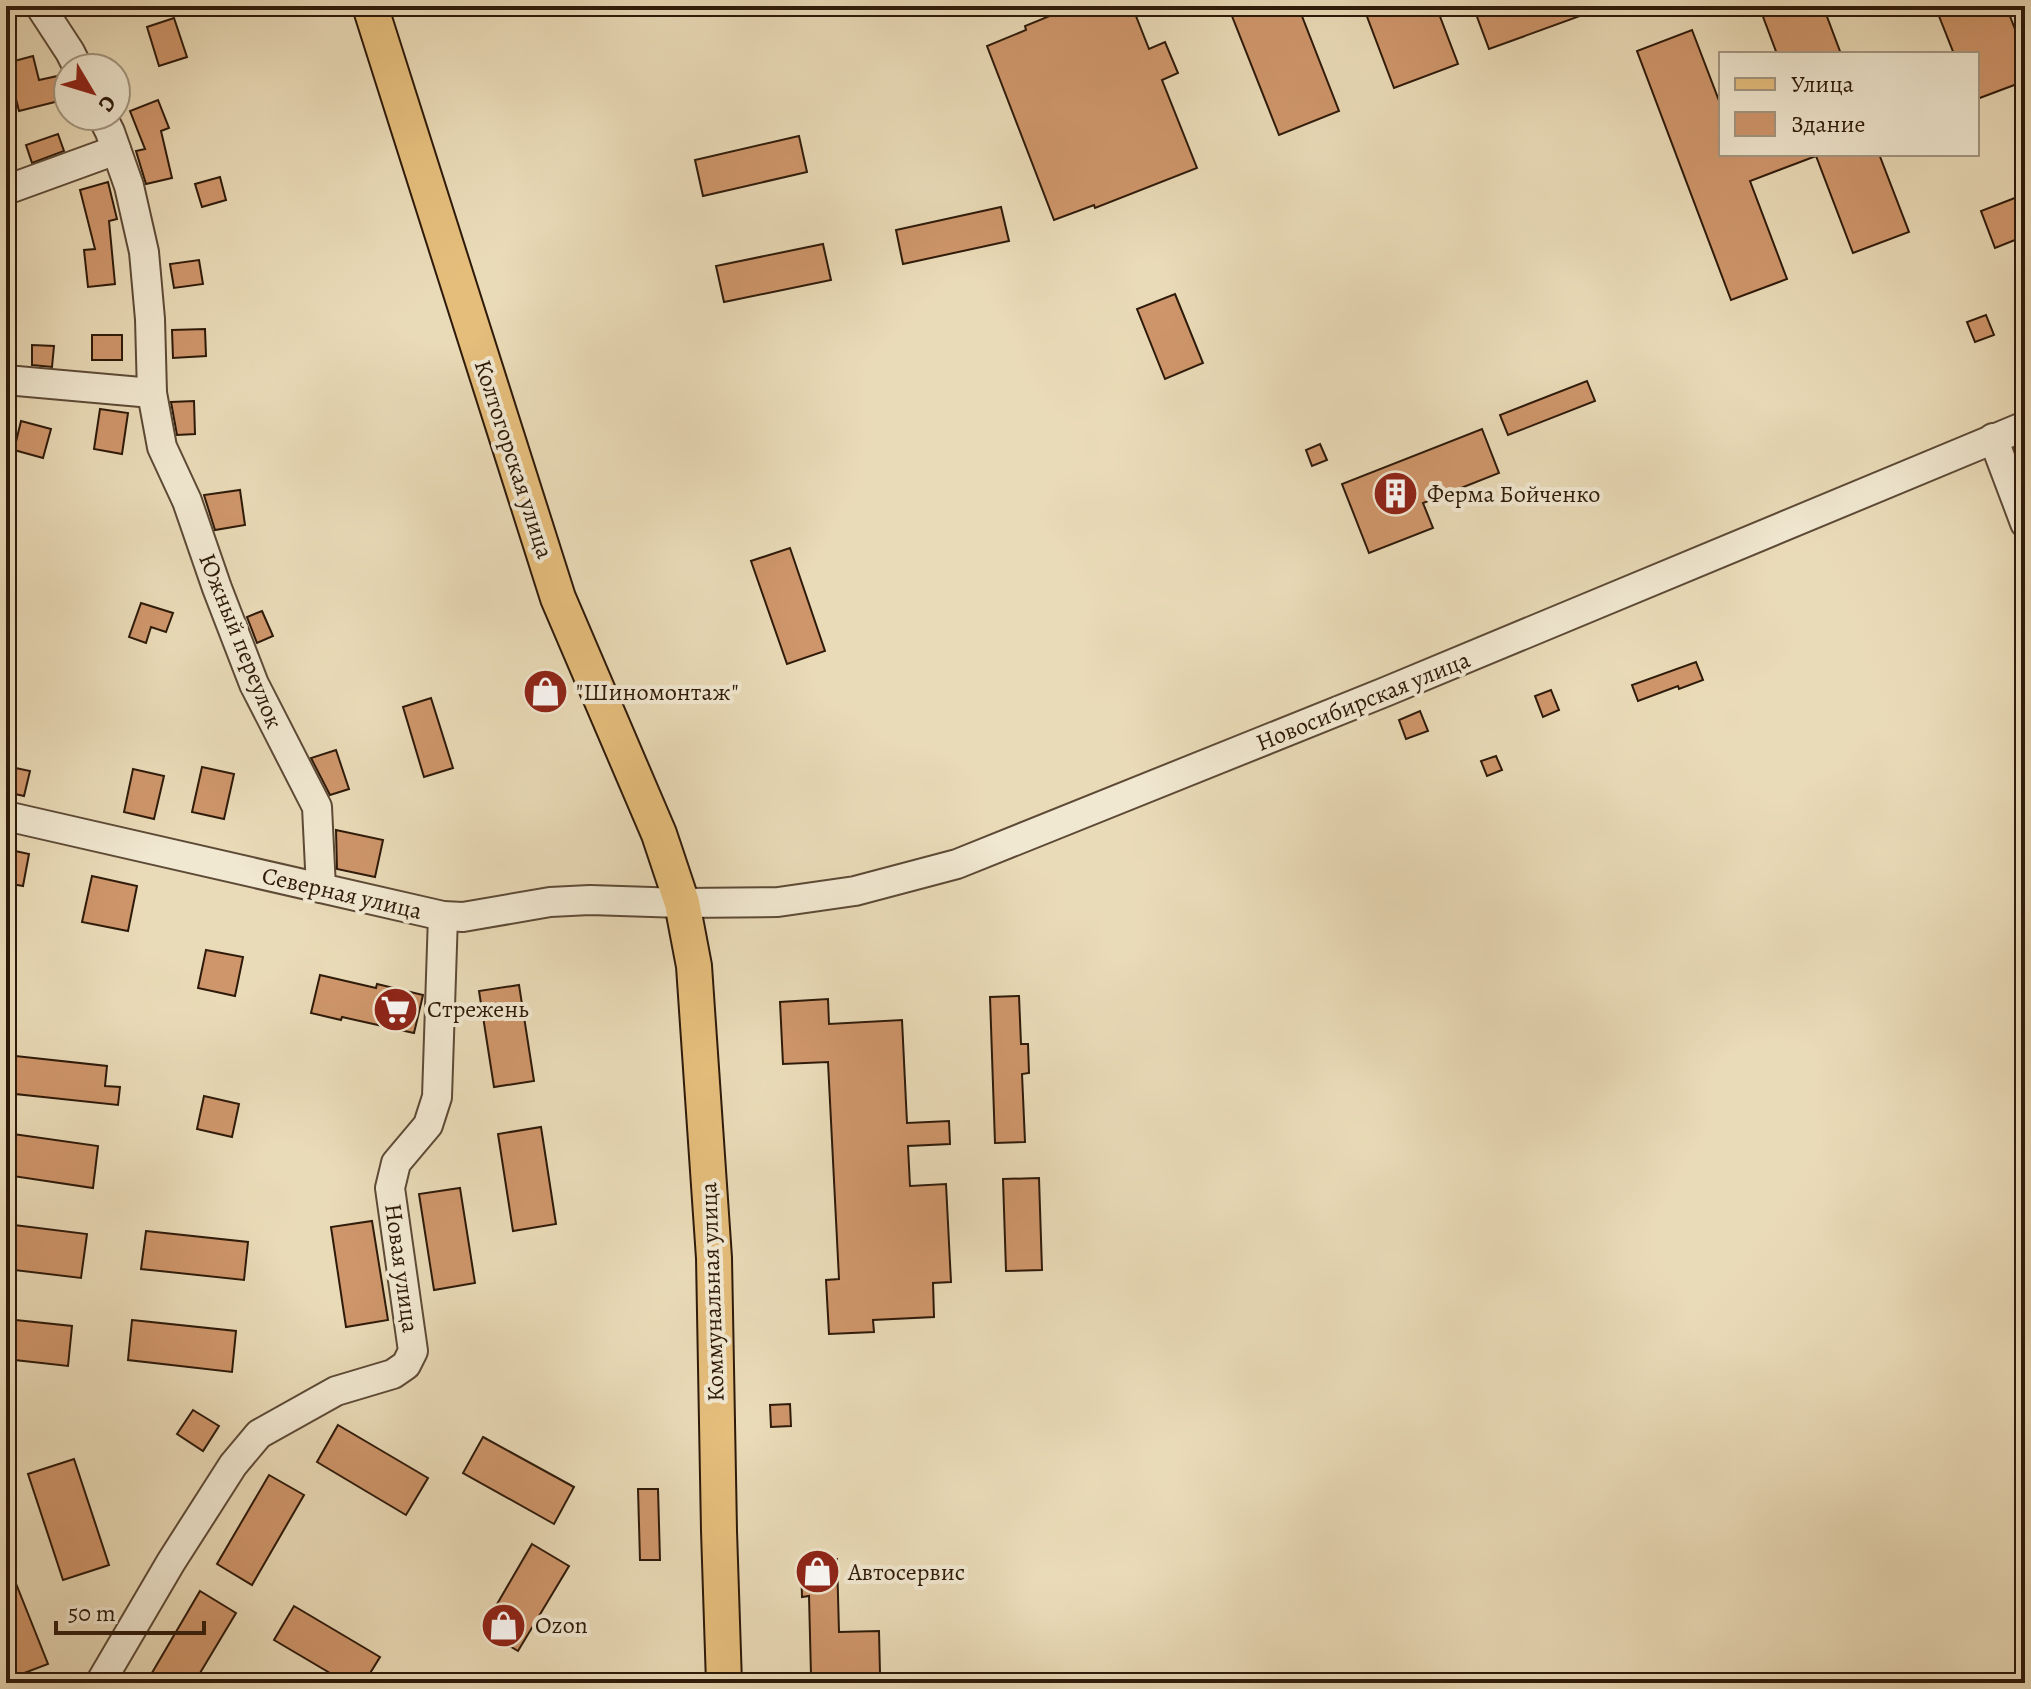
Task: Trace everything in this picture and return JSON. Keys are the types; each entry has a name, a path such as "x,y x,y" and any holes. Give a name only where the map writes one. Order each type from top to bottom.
{"main road":[{"name":"Колтогорская улица","path":"370,6 558,598 659,834 682,903"},
{"name":"Коммунальная улица","path":"682,903 694,966 714,1258 724,1683"}],"street":[{"path":"40,6 70,52"},
{"name":"Южный переулок","path":"109,132 129,186 144,252 152,393 162,447 187,501 254,684 317,807 321,888"},
{"path":"6,190 116,150"},
{"path":"6,380 152,393"},
{"name":"Новосибирская улица","path":"682,903 778,902 855,891 957,864 1370,698 2025,426"},
{"path":"1993,438 2025,523"},
{"name":"Северная улица","path":"6,816 443,916 463,917 550,902 682,903"},
{"name":"Новая улица","path":"100,1683 171,1562 233,1465 259,1434 336,1391 393,1374 406,1365 413,1351 390,1188 396,1163 428,1125 437,1097 443,916"}],"building":[{"path":"1060,6 1132,6 1149,49 1165,42 1178,73 1162,80 1197,168 1095,208 1094,205 1054,220 987,46 1062,11"},
{"path":"1228,6 1298,6 1339,111 1279,135"},
{"path":"1363,6 1436,6 1458,64 1394,88"},
{"path":"1473,6 1601,6 1602,8 1489,49"},
{"path":"1759,6 1823,6 1840,52 1776,52"},
{"path":"1935,6 2006,6 2020,42 2025,40 2025,81 1979,98 1979,52 1953,52"},
{"path":"174,18 187,57 159,66 147,27"},
{"path":"1692,30 1719,101 1719,156 1816,156 1750,181 1787,279 1731,300 1637,51"},
{"path":"33,56 39,80 52,77 52,103 19,111 7,63"},
{"path":"158,100 169,128 161,131 172,178 146,184 136,151 145,149 132,110"},
{"path":"58,134 64,151 32,163 26,145"},
{"path":"799,136 807,172 703,196 695,160"},
{"path":"1816,156 1880,156 1909,232 1853,253"},
{"path":"220,177 226,200 202,207 195,184"},
{"path":"108,182 117,219 109,221 115,284 88,287 84,250 95,249 80,190"},
{"path":"2025,194 2025,236 1995,248 1981,211"},
{"path":"1001,207 1009,241 903,264 896,230"},
{"path":"823,244 831,280 724,302 716,266"},
{"path":"199,260 203,284 174,288 170,264"},
{"path":"1175,294 1203,363 1165,379 1137,309"},
{"path":"1986,315 1994,335 1975,342 1967,322"},
{"path":"205,329 206,356 173,358 172,330"},
{"path":"92,335 122,335 122,360 92,360"},
{"path":"32,345 54,346 52,367 32,365"},
{"path":"1587,381 1595,401 1508,435 1500,415"},
{"path":"194,401 195,434 177,435 171,402"},
{"path":"100,409 128,413 122,454 94,449"},
{"path":"21,421 51,429 43,458 14,450"},
{"name":"Ферма Бойченко","path":"1482,429 1499,473 1423,503 1433,528 1369,553 1342,484"},
{"path":"1320,444 1327,460 1312,466 1306,450"},
{"path":"240,490 245,525 215,530 204,495"},
{"path":"790,548 825,651 787,664 751,561"},
{"path":"141,603 173,613 166,632 151,627 146,643 129,637"},
{"path":"262,611 273,636 257,643 247,617"},
{"path":"1696,662 1703,680 1638,701 1632,685"},
{"path":"1551,690 1559,710 1543,717 1535,696"},
{"path":"431,698 453,768 424,777 403,707"},
{"path":"1420,711 1428,731 1406,739 1399,720"},
{"path":"336,750 349,789 330,795 311,758"},
{"path":"1496,756 1502,770 1487,776 1481,761"},
{"path":"6,766 30,771 24,796 6,792"},
{"path":"202,767 234,774 224,819 192,812"},
{"path":"133,769 164,776 154,819 124,812"},
{"path":"336,830 383,840 375,877 337,869"},
{"path":"6,849 29,854 23,886 6,883"},
{"path":"92,876 137,886 128,931 82,922"},
{"path":"206,950 243,957 235,996 198,988"},
{"path":"320,975 423,995 414,1033 311,1013"},
{"path":"519,985 534,1081 494,1087 479,991"},
{"path":"1019,996 1021,1044 1028,1044 1029,1073 1022,1074 1025,1142 995,1143 990,997"},
{"path":"828,999 829,1024 902,1020 907,1123 949,1121 950,1144 908,1146 910,1186 946,1184 951,1282 933,1283 934,1317 873,1320 874,1332 829,1334 826,1280 839,1279 828,1062 783,1064 780,1002"},
{"path":"6,1055 107,1066 105,1086 120,1087 118,1105 6,1093"},
{"path":"204,1096 239,1104 232,1137 197,1129"},
{"path":"541,1127 556,1224 513,1231 498,1134"},
{"path":"6,1133 98,1146 93,1188 6,1175"},
{"path":"1039,1178 1042,1270 1006,1271 1003,1179"},
{"path":"460,1188 475,1283 434,1290 419,1194"},
{"path":"372,1221 388,1320 346,1327 331,1227"},
{"path":"6,1224 87,1234 81,1278 6,1269"},
{"path":"146,1231 248,1242 244,1280 141,1269"},
{"path":"6,1319 72,1326 68,1366 6,1359"},
{"path":"132,1320 236,1331 232,1372 128,1360"},
{"path":"790,1404 791,1426 771,1427 770,1405"},
{"path":"193,1410 219,1426 203,1451 177,1434"},
{"path":"338,1425 428,1478 406,1515 317,1462"},
{"path":"483,1437 574,1487 554,1524 463,1473"},
{"path":"74,1459 109,1565 63,1580 28,1474"},
{"path":"269,1475 304,1495 252,1585 217,1564"},
{"path":"638,1489 658,1489 660,1560 640,1560"},
{"path":"532,1544 569,1566 518,1651 482,1630"},
{"path":"837,1559 839,1632 879,1631 880,1673 811,1675 809,1596 802,1597 801,1560"},
{"path":"6,1562 48,1664 6,1680"},
{"path":"200,1591 236,1613 194,1683 146,1683"},
{"path":"294,1606 380,1657 364,1683 347,1683 274,1640"}],"place":[{"name":"Ферма Бойченко","path":"1396,494"},
{"name":"\"Шиномонтаж\"","path":"545,692"},
{"name":"Стрежень","path":"396,1009"},
{"name":"Автосервис","path":"817,1572"},
{"name":"Ozon","path":"504,1625"}]}
